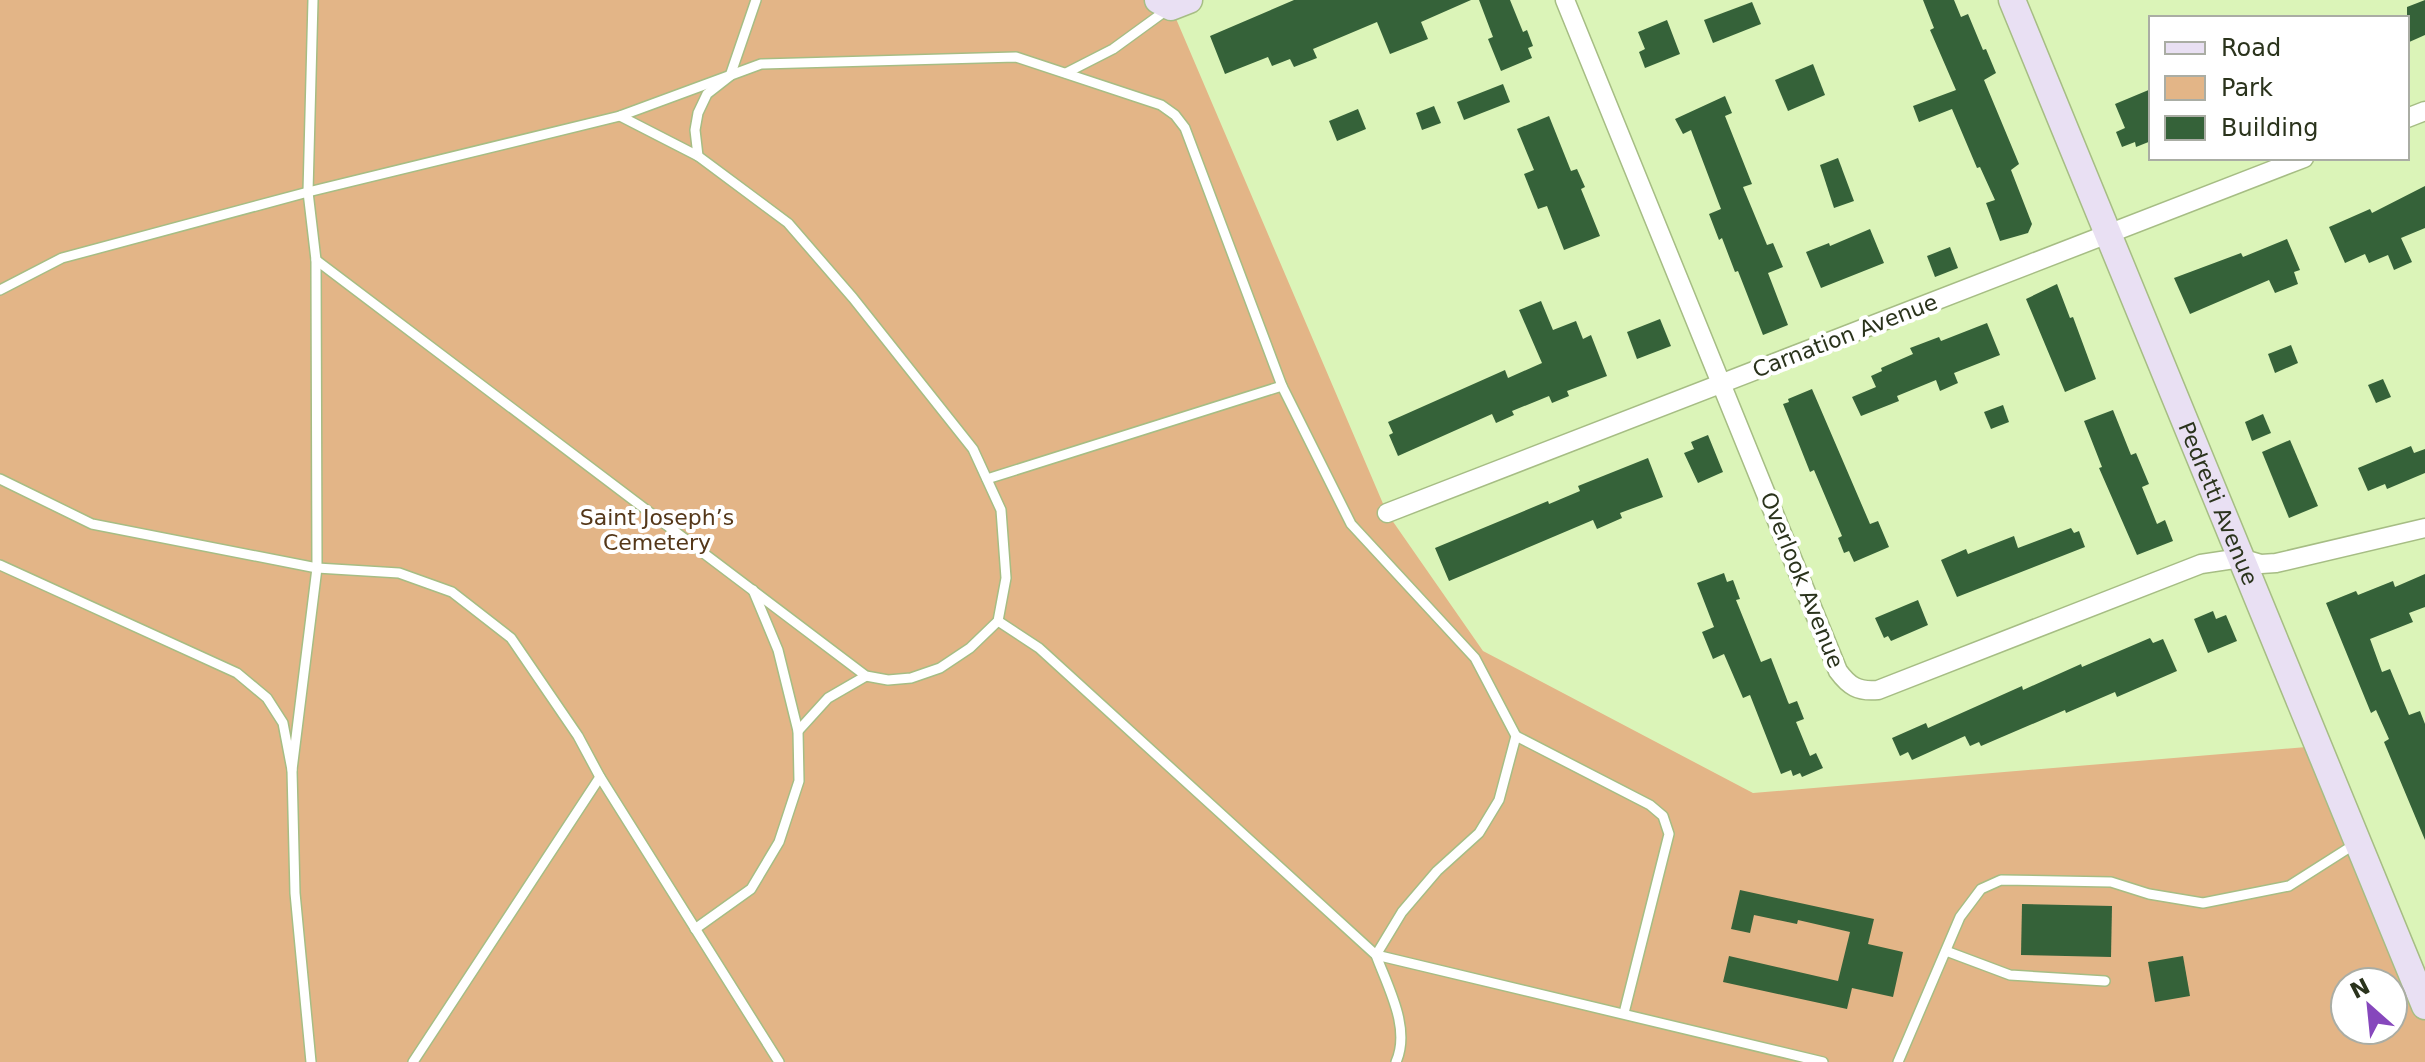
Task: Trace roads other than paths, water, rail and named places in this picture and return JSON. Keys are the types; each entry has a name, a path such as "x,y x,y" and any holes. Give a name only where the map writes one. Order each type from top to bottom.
{"street":[{"name":"Overlook Avenue","path":"1565,0 1838,671 1848,684 1857,689 1878,690 2201,564 2241,558 2261,564 2276,563 2425,528"},
{"name":"Pedretti Avenue","path":"2012,0 2425,1006"},
{"name":"Carnation Avenue","path":"1387,513 2299,160"}],"lane":[{"path":"311,1062 295,893 292,770 317,568 316,260 308,192 313,0"},
{"path":"698,156 695,130 698,113 707,94 730,76 756,0"},
{"path":"1066,73 1113,49 1173,2"},
{"path":"0,290 62,258 308,192 620,116 761,64 1016,57 1161,105 1175,115 1185,128 1282,386 1351,524 1475,658 1516,736 1650,805 1663,816 1669,834 1624,1013"},
{"path":"316,260 866,676 888,680 911,678 940,668 970,648 998,621 1006,578 1001,510 973,449 853,298 788,223 698,156 620,116"},
{"path":"987,479 1282,386"},
{"path":"0,479 92,524 317,568 399,573 452,592 511,638 578,736 600,777 779,1062"},
{"path":"0,565 237,673 267,698 283,723 292,770"},
{"path":"695,929 751,889 779,842 799,781 798,731 778,650 752,587"},
{"path":"998,621 1039,648 1376,955 1401,1025 1402,1042 1396,1062"},
{"path":"798,731 828,698 866,676"},
{"path":"1376,955 1411,902 1437,871 1479,833 1499,800 1516,736"},
{"path":"413,1062 600,777"},
{"path":"1898,1062 1960,917 1981,889 2001,880 2111,882 2149,894 2203,903 2289,886 2358,842"},
{"path":"1946,951 2010,975 2105,981"},
{"path":"1376,955 1823,1062"}],"park label":[{"name":"Saint Joseph’s Cemetery","path":"657,530"}]}
